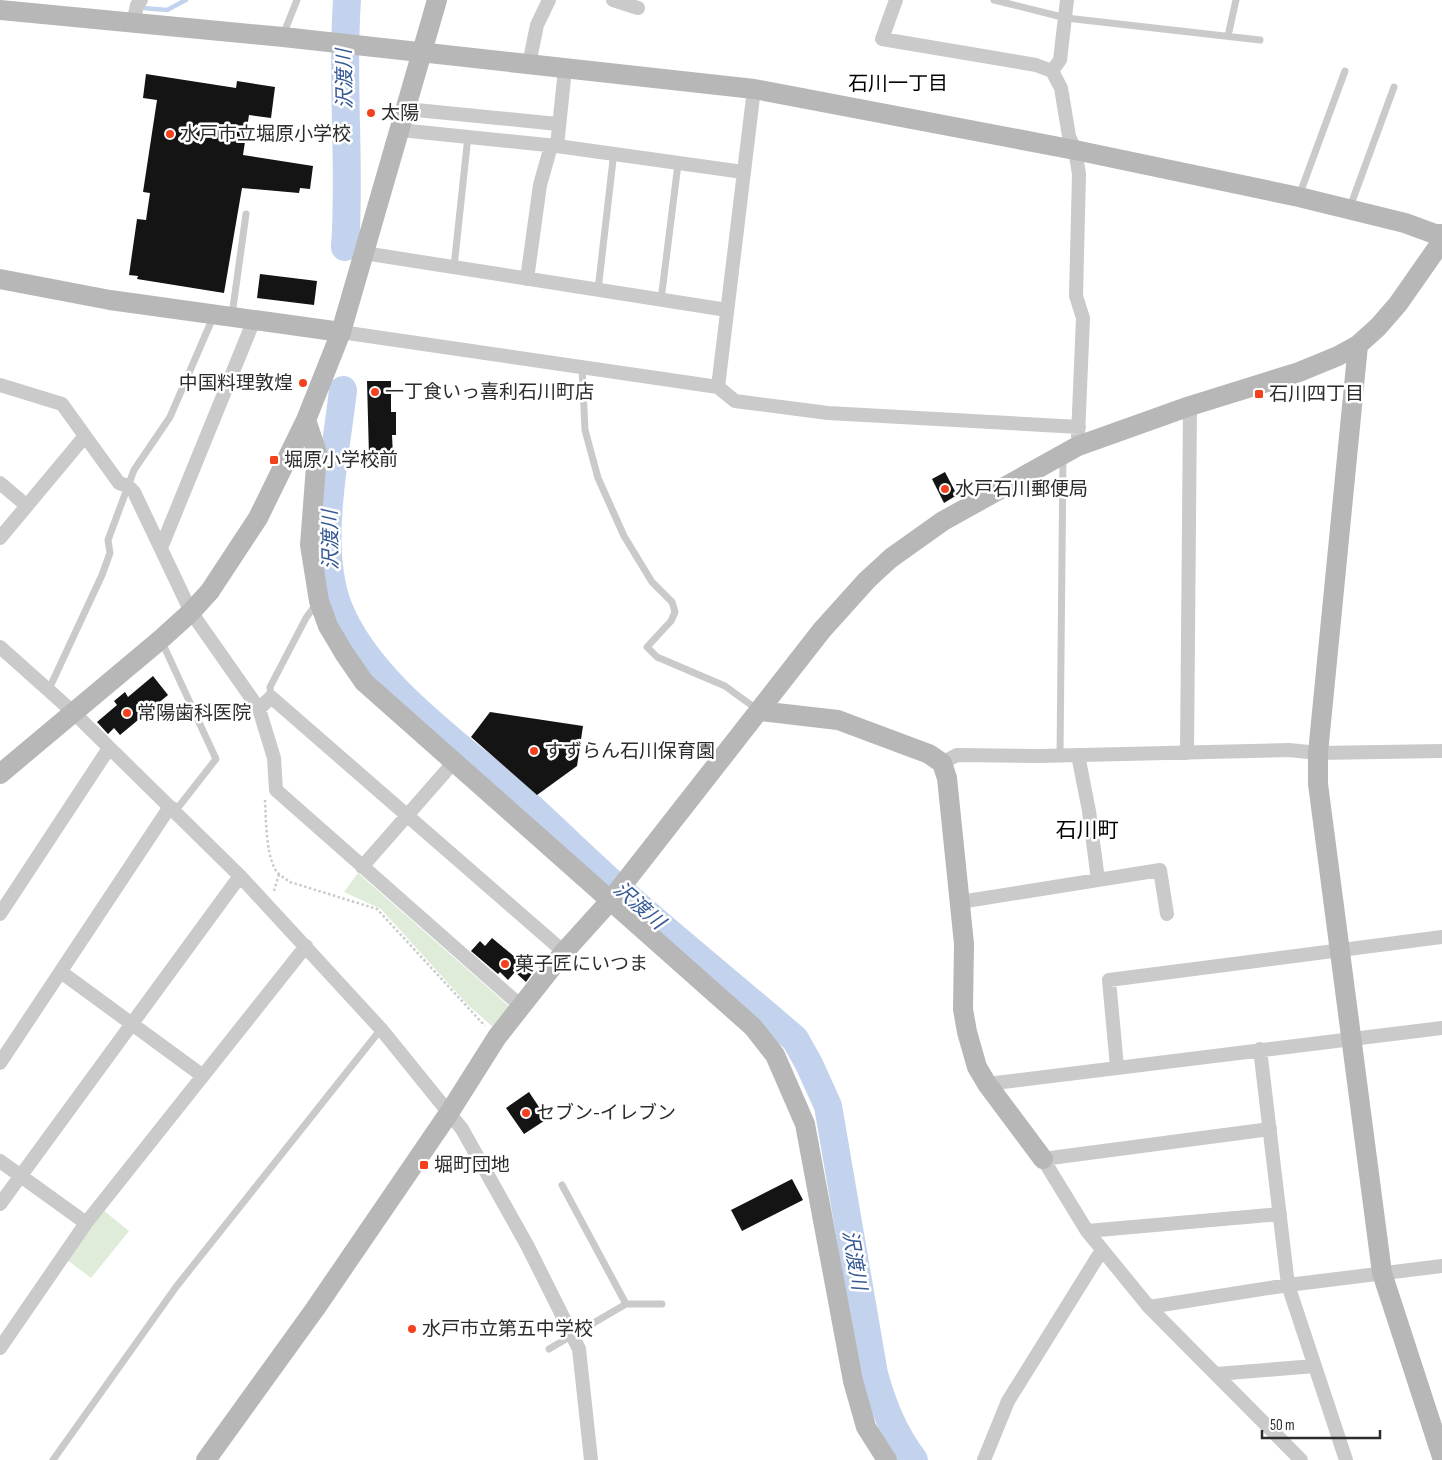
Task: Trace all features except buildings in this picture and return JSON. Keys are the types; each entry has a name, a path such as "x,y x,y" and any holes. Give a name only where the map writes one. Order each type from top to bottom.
{"street":[{"path":"133,23 137,5 141,0"},
{"path":"0,774 191,612 210,591 248,534 306,420 341,332 437,0"},
{"path":"529,64 538,25 549,0"},
{"path":"613,0 638,8"},
{"path":"896,0 882,39 1036,65 1052,71 1061,88 1069,136 1075,150 1079,174 1076,296 1083,318 1073,443"},
{"path":"1052,71 1060,60 1067,0"},
{"path":"0,10 356,44 422,53 754,89 1075,150 1299,197 1405,223 1435,234 1442,234"},
{"path":"527,279 540,185 554,146 565,69"},
{"path":"718,387 754,89"},
{"path":"406,109 558,124"},
{"path":"400,130 554,146 744,172"},
{"path":"206,1460 315,1309 449,1113 497,1037 564,952 618,891 848,599 891,558 943,520 1073,443 1299,372 1338,356 1358,345 1378,327 1398,304 1442,241"},
{"path":"364,253 727,310"},
{"path":"0,279 110,300 718,387 735,401 1073,443"},
{"path":"160,548 254,320"},
{"path":"1358,345 1318,752 1318,784 1382,1273 1442,1458 1436,1460"},
{"path":"2,389 25,391 62,404 120,484 128,486 134,492 191,612 259,709 274,758 276,790 521,1006"},
{"path":"1187,752 1190,406"},
{"path":"306,420 318,453 310,545 319,601 328,626 364,682 454,762 618,891 753,1027 779,1063 805,1124 853,1382 866,1427 887,1460"},
{"path":"0,538 26,504 84,436"},
{"path":"0,483 26,504"},
{"path":"0,647 73,712 240,876 381,1029 462,1129 527,1244 579,1349 591,1460"},
{"path":"259,709 271,697 564,952"},
{"path":"760,711 838,720 915,748 929,754 942,763 947,778 964,944 963,1009 977,1067 987,1084 1043,1159 1087,1231 1102,1250 1149,1307 1301,1460"},
{"path":"0,914 109,748"},
{"path":"942,763 957,755 1060,756 1289,750 1318,752 1442,751"},
{"path":"1078,755 1098,880"},
{"path":"362,867 454,762"},
{"path":"0,1063 167,812 172,808"},
{"path":"960,902 1160,870 1167,914"},
{"path":"0,1204 240,876"},
{"path":"1117,1067 1109,980 1442,937"},
{"path":"0,1348 86,1223 306,946"},
{"path":"61,972 203,1076"},
{"path":"987,1084 1442,1028"},
{"path":"1260,1049 1288,1285 1346,1460"},
{"path":"1043,1159 1270,1129"},
{"path":"0,1161 86,1223"},
{"path":"1087,1231 1280,1214"},
{"path":"984,1460 1008,1401 1102,1250"},
{"path":"1149,1307 1288,1285 1442,1266"},
{"path":"1216,1374 1315,1366"}],"lane":[{"path":"282,37 297,0"},
{"path":"994,0 1066,18 1260,40"},
{"path":"1228,36 1236,0"},
{"path":"1299,197 1345,70"},
{"path":"1349,210 1394,87"},
{"path":"454,267 468,136"},
{"path":"598,290 613,160"},
{"path":"661,300 678,164"},
{"path":"48,689 102,575 110,553 108,540 134,470 170,417 223,316 246,214"},
{"path":"582,367 585,430 598,478 624,536 652,582 672,602 675,612 671,621 647,647 657,657 725,686 760,711"},
{"path":"1060,756 1073,443"},
{"path":"271,697 270,688 306,618 319,601"},
{"path":"160,640 216,759 180,805 172,808"},
{"path":"53,1460 176,1287 381,1029"},
{"path":"562,1185 626,1304"},
{"path":"548,1349 626,1304 662,1304"}],"path":[{"path":"276,790 264,796 269,844 274,868 279,874 290,882 377,909 468,1009 497,1037"}],"green space":[{"path":"358,873 510,1007 493,1027 468,1005 381,909 344,892"},
{"path":"103,1210 129,1231 91,1278 66,1259"}],"waterway":[{"path":"143,8 167,10 186,0"},
{"name":"沢渡川","path":"345,247 347,216 345,62 347,0"},
{"name":"沢渡川","path":"343,390 329,500 328,556 331,582 338,606 352,635 371,662 420,713 525,802 643,911 795,1039 809,1064 828,1106 874,1374 890,1419 914,1460"}],"place":[{"name":"太陽","path":"371,113"},
{"name":"水戸市立堀原小学校","path":"170,134"},
{"name":"中国料理敦煌","path":"303,383"},
{"name":"一丁食いっ喜利石川町店","path":"375,392"},
{"name":"石川四丁目","path":"1259,394"},
{"name":"堀原小学校前","path":"274,460"},
{"name":"水戸石川郵便局","path":"945,489"},
{"name":"常陽歯科医院","path":"127,713"},
{"name":"すずらん石川保育園","path":"534,751"},
{"name":"菓子匠にいつま","path":"505,964"},
{"name":"セブン-イレブン","path":"526,1113"},
{"name":"堀町団地","path":"424,1165"},
{"name":"水戸市立第五中学校","path":"412,1329"}],"district":[{"name":"石川一丁目","path":"898,84"},
{"name":"石川町","path":"1087,830"}]}
